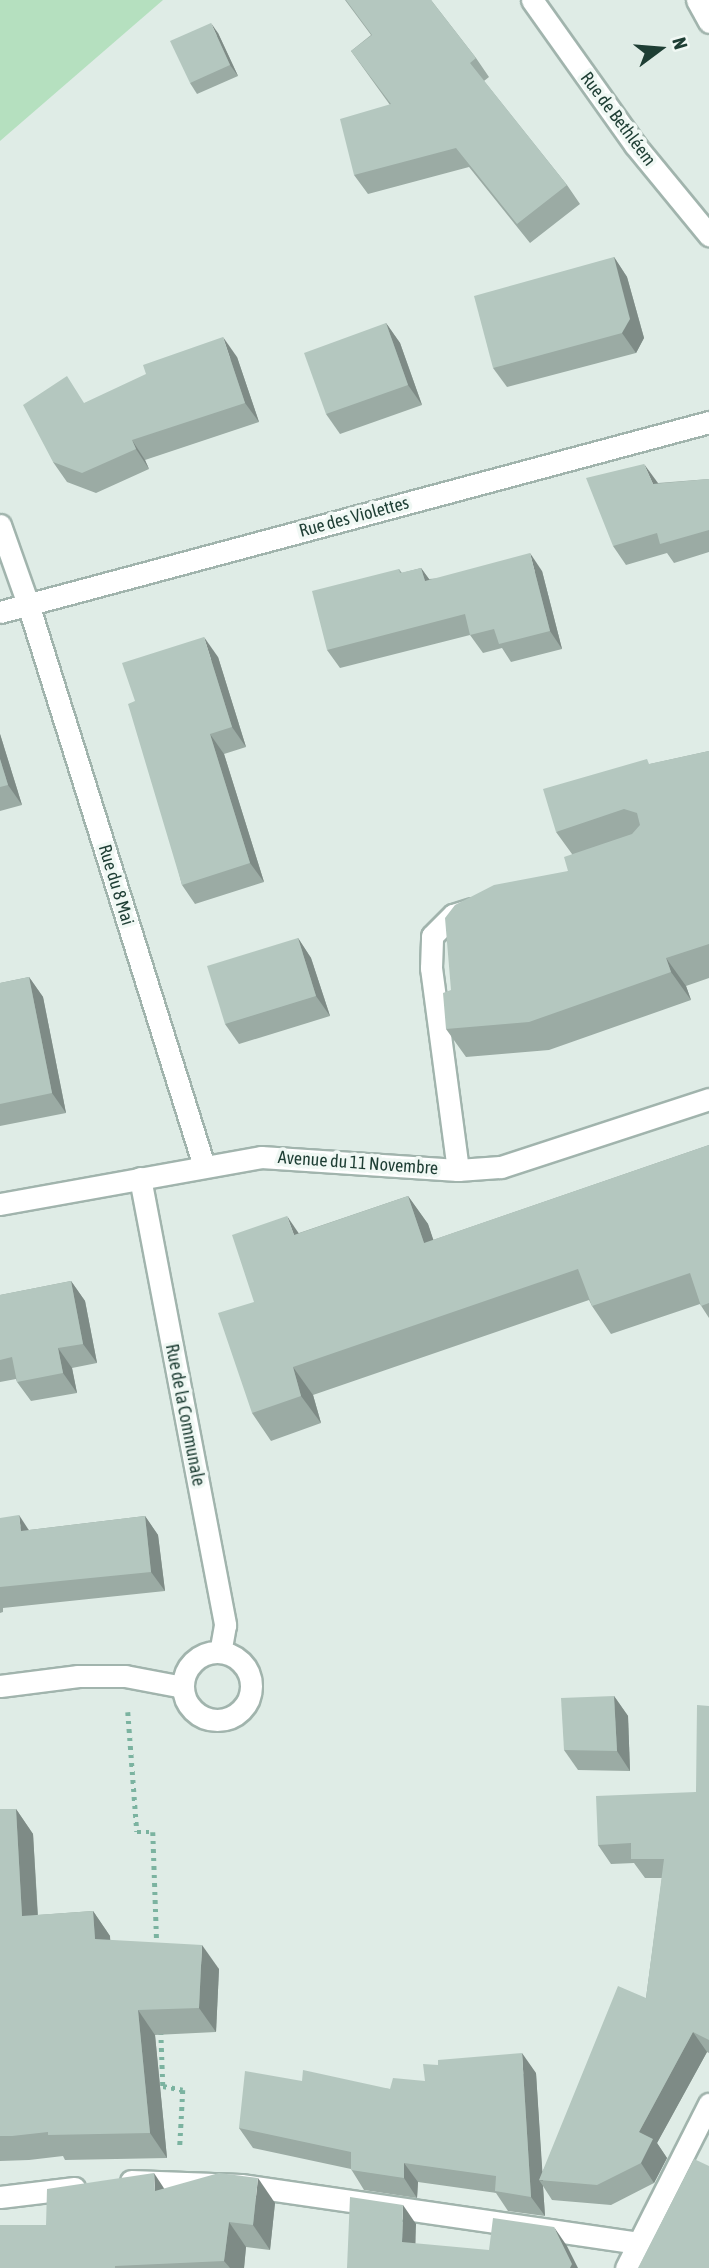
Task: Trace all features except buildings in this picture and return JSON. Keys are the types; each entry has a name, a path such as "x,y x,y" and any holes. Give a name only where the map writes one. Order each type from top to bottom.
{"street":[{"name":"Rue de Bethléem","path":"531,0 635,145 709,235"},
{"path":"697,0 709,22"},
{"name":"Rue des Violettes","path":"0,612 709,422"},
{"name":"Rue du 8 Mai","path":"0,525 28,604 204,1166"},
{"path":"458,1170 431,968 432,936 453,915 491,902"},
{"name":"Avenue du 11 Novembre","path":"0,1204 261,1157 458,1170 500,1167 709,1099"},
{"name":"Rue de la Communale","path":"140,1178 225,1625 220,1652"},
{"path":"220,1652 240,1660 251,1680 248,1702 232,1718 209,1720 191,1708 183,1687 185,1675 198,1658 220,1652"},
{"path":"0,1686 78,1676 125,1676 183,1687"},
{"path":"626,2268 709,2104"},
{"path":"0,2197 137,2180 241,2185 637,2243"}],"path":[{"path":"125,1676 137,1832 153,1832 158,1952"},
{"path":"160,2019 163,2086 183,2090 180,2150"}],"green space":[{"path":"0,0 163,0 0,141"}]}
